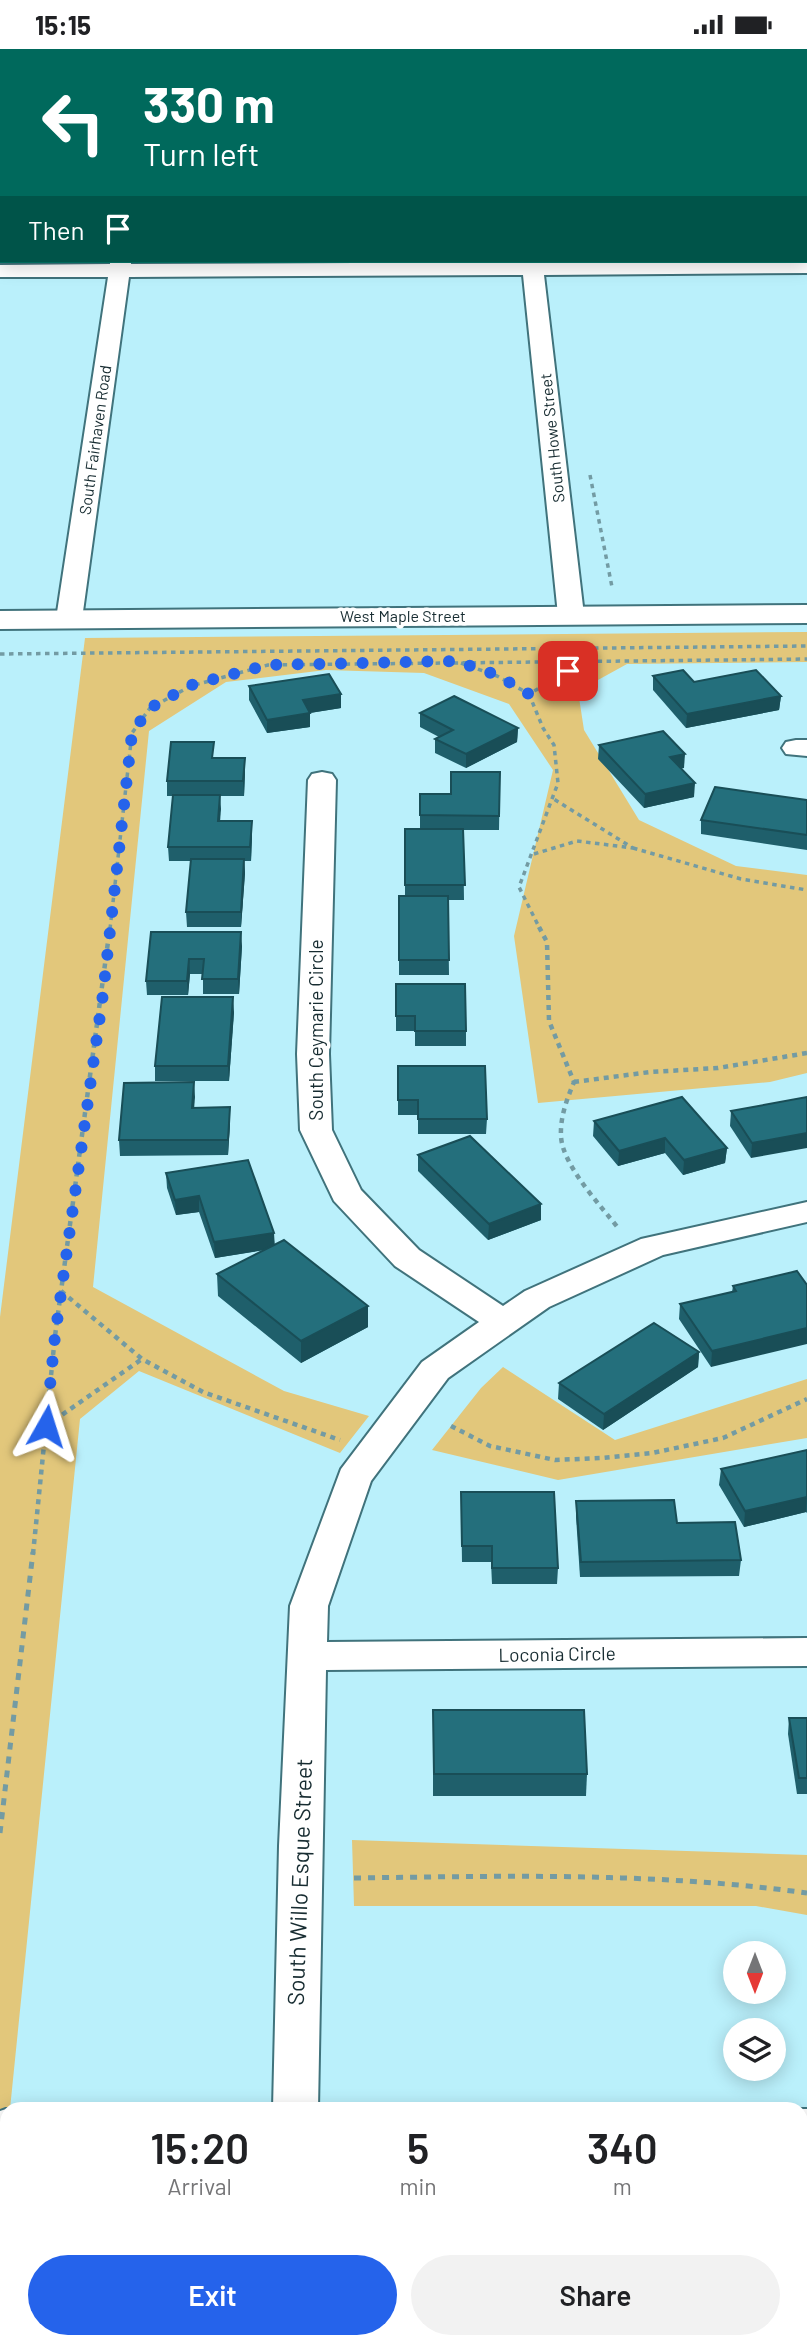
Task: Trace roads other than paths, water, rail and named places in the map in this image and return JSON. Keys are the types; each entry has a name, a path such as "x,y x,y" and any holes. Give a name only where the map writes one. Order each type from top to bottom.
{"main road":[{"name":"West Maple Street","path":"0,620 807,614"}],"street":[{"path":"0,271 120,265 807,267"},
{"name":"South Fairhaven Road","path":"69,619 120,265"},
{"name":"South Howe Street","path":"533,265 571,615"},
{"name":"South Ceymarie Circle","path":"322,781 313,1054 316,1130 346,1194 407,1258 503,1322"},
{"name":"South Willo Esque Street","path":"295,2102 300,1846 309,1607 354,1478 435,1370 537,1299 653,1247 807,1212"},
{"name":"Loconia Circle","path":"307,1656 807,1652"}]}
